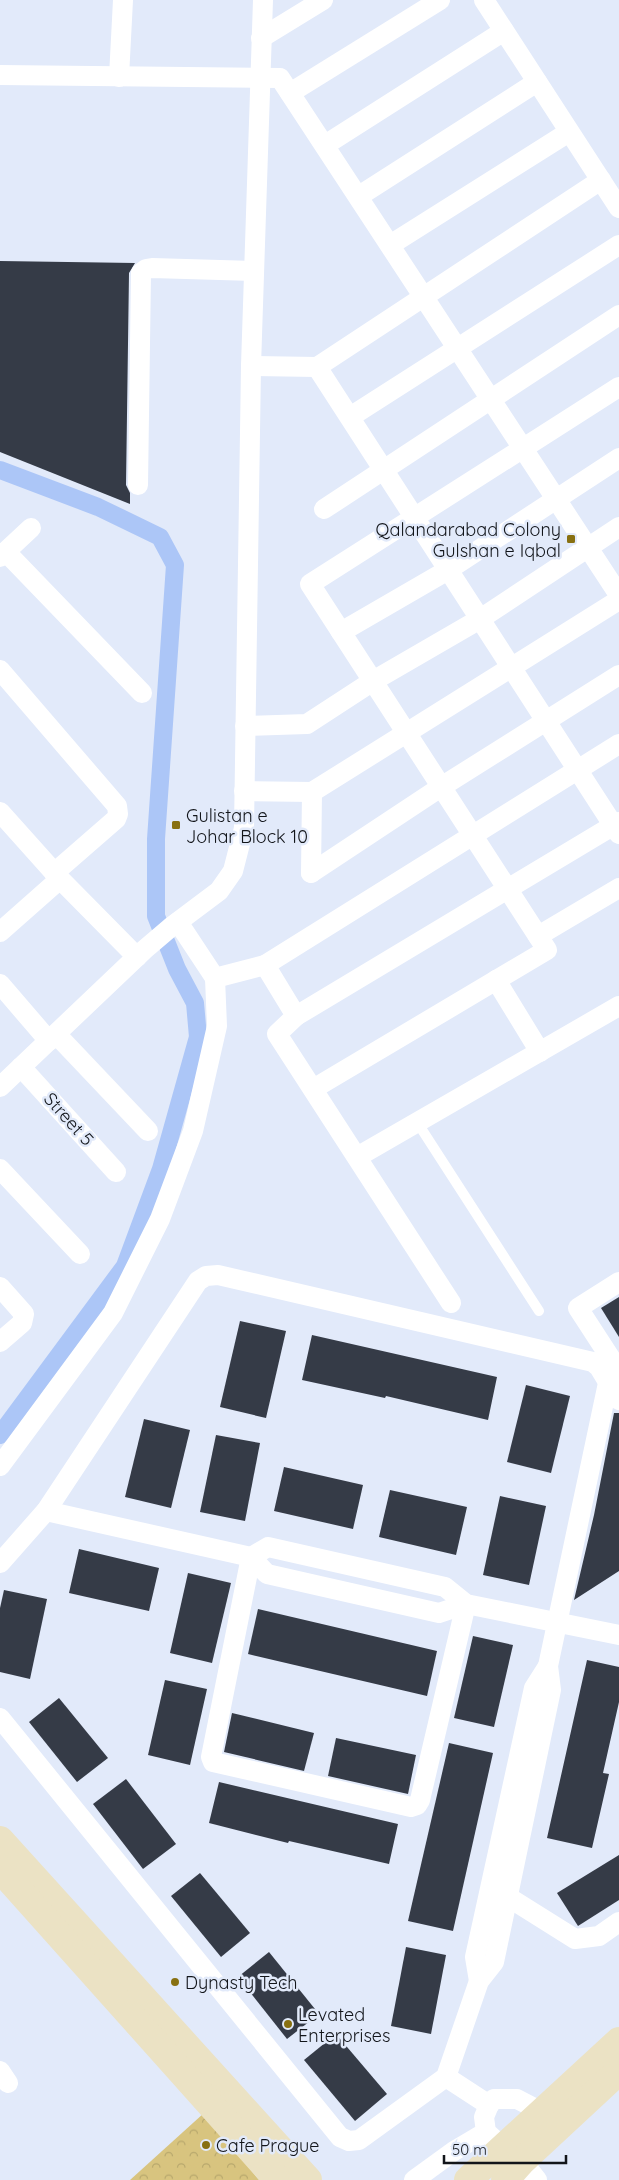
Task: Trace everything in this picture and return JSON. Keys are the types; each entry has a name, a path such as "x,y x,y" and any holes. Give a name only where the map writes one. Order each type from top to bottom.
{"street":[{"path":"119,77 122,0"},
{"path":"0,1087 141,954 219,891 233,871 244,828 251,366 263,0"},
{"path":"261,38 323,0"},
{"path":"290,93 440,0"},
{"path":"484,0 619,208"},
{"path":"325,144 504,31"},
{"path":"0,75 280,78 619,595"},
{"path":"359,196 537,82"},
{"path":"390,245 569,132"},
{"path":"251,366 317,367 600,180"},
{"path":"350,417 619,245"},
{"path":"138,485 142,273 146,269 152,268 254,272"},
{"path":"324,509 619,315"},
{"path":"317,367 546,721 617,827 506,889 296,1016 277,1034 450,1303"},
{"path":"313,1089 547,950 310,584 619,386"},
{"path":"341,632 448,570 555,498 619,458"},
{"path":"245,726 307,724 372,681 480,618 619,526"},
{"path":"31,528 3,555 142,693"},
{"path":"244,791 312,792 619,600"},
{"path":"0,670 117,806 118,810 116,819 0,932"},
{"path":"312,792 311,873 442,787 619,675"},
{"path":"215,978 266,965 619,744"},
{"path":"0,812 57,876 141,954"},
{"path":"538,936 619,888"},
{"path":"0,1466 113,1313 160,1219 193,1131 216,1026 215,978 175,925"},
{"path":"266,965 296,1016"},
{"path":"496,980 540,1052"},
{"path":"0,984 148,1131"},
{"path":"356,1157 619,1006"},
{"name":"Street 5","path":"21,1067 116,1172"},
{"path":"0,1168 80,1254"},
{"path":"0,1564 46,1511 198,1281 206,1276 218,1275 593,1362 614,1377"},
{"path":"619,1282 578,1308 614,1377 619,1400"},
{"path":"0,1287 24,1314 22,1323 0,1342"},
{"path":"0,1718 340,2137 349,2141 359,2140 446,2077 479,1981 494,1962 551,1690 548,1666 556,1623 614,1377"},
{"path":"46,1511 251,1557 267,1574 439,1613 466,1604"},
{"path":"466,1604 420,1800 417,1805 411,1807 213,1762 211,1757 251,1557 268,1547 445,1587 466,1604 619,1636"},
{"path":"352,1593 358,1567"},
{"path":"479,1981 475,1958 534,1688 548,1666"},
{"path":"0,1840 308,2180"},
{"path":"0,1868 278,2180"},
{"path":"508,1897 575,1939 599,1936 619,1922"},
{"path":"414,2180 511,2160 542,2112 619,2041"},
{"path":"468,2180 511,2160 619,2071"},
{"path":"446,2077 489,2105"},
{"path":"511,2160 484,2117 489,2105 494,2098 517,2099 542,2112"}],"lane":[{"path":"417,1122 539,1311"}],"green space":[{"path":"204,2113 259,2180 130,2180"}],"building":[{"path":"0,261 135,263 129,273 126,485 130,493 130,504 0,452"},
{"path":"619,1297 619,1337 601,1308"},
{"path":"240,1321 286,1331 266,1418 220,1407"},
{"path":"312,1335 497,1377 488,1420 386,1396 385,1398 302,1380"},
{"path":"526,1385 570,1396 551,1473 507,1462"},
{"path":"614,1413 619,1413 619,1571 574,1600 594,1515"},
{"path":"144,1419 190,1430 171,1508 125,1497"},
{"path":"216,1435 260,1443 245,1521 200,1512"},
{"path":"284,1467 363,1485 353,1529 274,1511"},
{"path":"390,1490 467,1507 456,1555 379,1537"},
{"path":"500,1496 546,1506 529,1585 483,1575"},
{"path":"79,1549 159,1568 149,1611 69,1593"},
{"path":"188,1573 231,1583 212,1663 170,1653"},
{"path":"4,1590 47,1599 30,1679 0,1672 0,1608"},
{"path":"258,1609 437,1651 427,1696 248,1654"},
{"path":"473,1636 513,1645 494,1727 454,1718"},
{"path":"587,1660 619,1667 619,1702 603,1773 609,1774 592,1848 547,1838"},
{"path":"165,1680 207,1689 190,1765 148,1755"},
{"path":"59,1698 108,1758 77,1782 29,1722"},
{"path":"232,1713 314,1733 304,1771 224,1752"},
{"path":"336,1738 416,1755 408,1794 328,1776"},
{"path":"449,1743 493,1753 453,1931 408,1921"},
{"path":"126,1779 176,1844 143,1869 93,1804"},
{"path":"219,1782 398,1824 389,1864 289,1841 288,1843 209,1823"},
{"path":"619,1855 619,1900 578,1926 557,1893"},
{"path":"200,1873 250,1933 221,1957 171,1896"},
{"path":"406,1947 446,1955 431,2034 391,2026"},
{"path":"269,1952 319,2014 287,2039 238,1977"},
{"path":"336,2034 387,2094 355,2121 304,2060"}],"waterway":[{"path":"0,470 98,507 160,537 175,565 156,839 156,916 177,969 195,1003 198,1037 161,1169 125,1266 0,1435"}],"place":[{"name":"Qalandarabad Colony Gulshan e Iqbal","path":"571,539"},
{"name":"Gulistan e Johar Block 10","path":"176,825"},
{"name":"Dynasty Tech","path":"175,1982"},
{"name":"Levated Enterprises","path":"288,2024"},
{"name":"Cafe Prague","path":"206,2145"}]}
